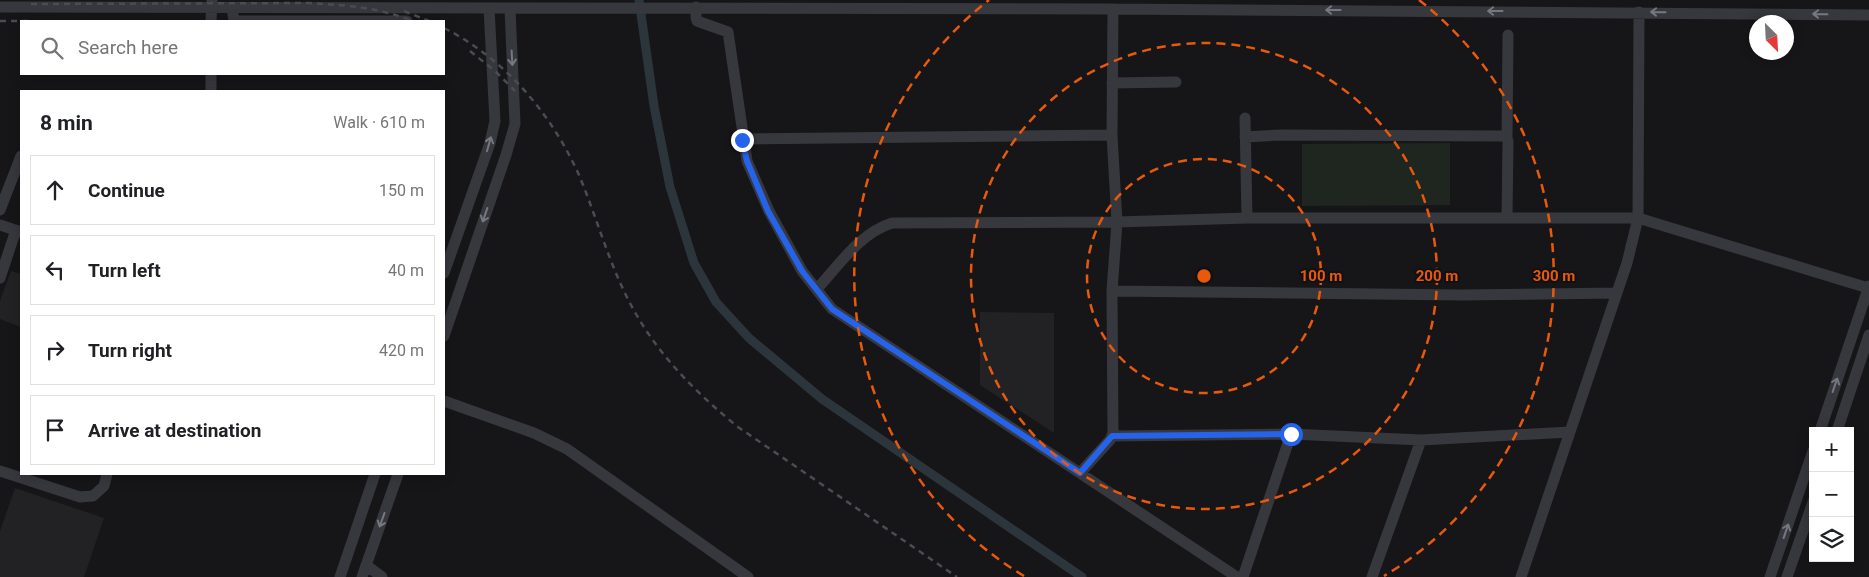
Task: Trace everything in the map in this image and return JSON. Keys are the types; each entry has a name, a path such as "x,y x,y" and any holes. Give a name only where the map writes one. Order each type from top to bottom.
{"street":[{"path":"211,20 212,4"},
{"path":"0,7 212,4 232,8 510,9 692,8 813,4 1113,9 1869,15"},
{"path":"232,8 234,20"},
{"path":"445,269 490,144 495,121 489,8"},
{"path":"692,8 696,19 728,32 742,140 747,161 768,211 802,271 832,309 1237,577"},
{"path":"445,333 515,124 510,9"},
{"path":"1080,473 1112,436 1112,291 1117,222 1112,135 1113,9"},
{"path":"1521,577 1617,292 1638,218 1639,12"},
{"path":"1507,218 1508,35"},
{"path":"211,75 211,90"},
{"path":"1112,83 1176,82"},
{"path":"1246,118 1247,218"},
{"path":"742,140 1112,135"},
{"path":"1246,137 1280,135 1501,135 1507,138"},
{"path":"0,210 20,159"},
{"path":"817,289 860,242 880,227 892,223 1117,222 1247,218 1638,218 1869,287 1821,427"},
{"path":"0,225 18,231 0,278"},
{"path":"1112,291 1461,295 1617,292"},
{"path":"1838,427 1869,335"},
{"path":"445,401 534,433 567,449 748,577"},
{"path":"1112,436 1291,434 1421,440 1570,432"},
{"path":"1243,577 1291,434"},
{"path":"1372,577 1421,440"},
{"path":"1770,577 1809,463"},
{"path":"0,471 80,497 93,496 104,486 107,475"},
{"path":"340,577 375,475"},
{"path":"362,577 398,475"},
{"path":"1788,577 1809,514"},
{"path":"366,565 382,577"}],"shaded area":[{"path":"1450,143 1450,205 1302,206 1302,144"},
{"path":"11,271 20,274 20,327 0,319 0,301"},
{"path":"980,312 1054,313 1054,433 980,385"},
{"path":"15,488 104,518 84,577 0,577 0,531"}],"waterway":[{"path":"639,0 654,106 670,187 694,263 716,302 749,338 822,399 1082,577"}],"railway":[{"path":"31,4 308,3 374,10 409,20"},
{"path":"404,11 426,20"},
{"path":"0,21 20,21"},
{"path":"445,29 487,55 506,72 524,90 555,130 579,175 616,273 631,305 641,323 665,356 692,386 738,427 957,577"},
{"path":"470,51 495,71 515,91"}],"route":[{"path":"742,140 747,161 768,211 802,271 832,309 1080,473 1112,436 1291,434"}]}
